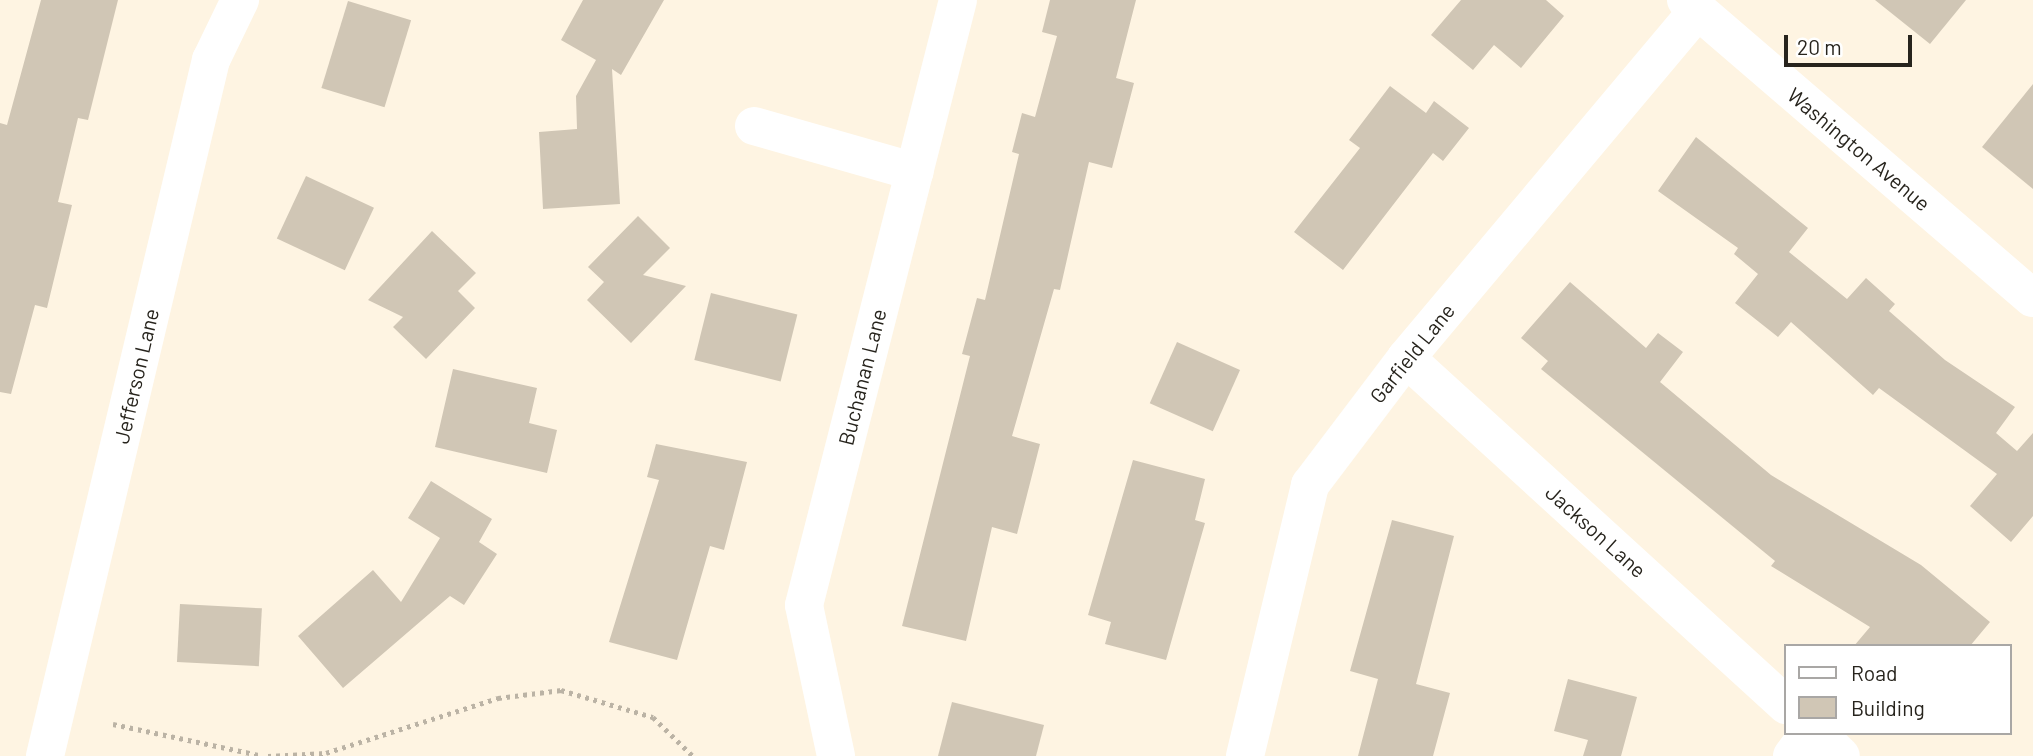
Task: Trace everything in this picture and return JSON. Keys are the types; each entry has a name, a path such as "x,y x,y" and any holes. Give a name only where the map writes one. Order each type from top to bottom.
{"street":[{"name":"Jefferson Lane","path":"45,756 211,60 240,0"},
{"name":"Buchanan Lane","path":"836,756 804,605 958,0"},
{"name":"Washington Avenue","path":"1691,5 2033,298"},
{"name":"Garfield Lane","path":"1245,756 1310,485 1406,358 1691,5"},
{"path":"754,126 915,172"},
{"name":"Jackson Lane","path":"1406,358 1784,703"},
{"path":"1792,756 1808,735"},
{"path":"1819,735 1841,756"}],"path":[{"path":"113,724 265,756 326,753 499,698 561,690 653,717 693,756"}],"building":[{"path":"41,0 118,0 88,120 78,118 58,202 72,205 47,308 35,305 11,394 0,392 0,123 7,125"},
{"path":"583,0 664,0 621,75 612,69 620,204 543,209 539,132 577,129 576,96 596,60 561,40"},
{"path":"1050,0 1136,0 1116,78 1134,83 1112,168 1089,162 1060,290 1054,289 1012,436 1040,444 1017,534 992,527 966,641 902,626 970,356 962,354 977,298 985,300 1019,154 1012,152 1022,113 1035,117 1057,36 1042,32"},
{"path":"1461,0 1546,0 1564,16 1521,68 1494,45 1473,70 1431,35"},
{"path":"1875,0 1966,0 1930,44"},
{"path":"348,1 411,20 385,107 321,88"},
{"path":"2033,84 2033,189 1982,147"},
{"path":"1390,86 1426,113 1434,101 1469,128 1443,161 1433,153 1343,270 1294,232 1360,148 1349,140"},
{"path":"1696,137 1808,228 1789,252 1847,299 1866,278 1895,304 1889,311 1945,360 2015,407 1996,433 2017,451 2033,433 2033,516 2011,542 1970,506 1997,474 1879,388 1873,395 1791,322 1778,337 1735,303 1758,274 1734,254 1738,248 1658,191"},
{"path":"306,176 374,208 345,270 277,239"},
{"path":"638,216 670,248 643,275 686,286 631,343 587,300 604,282 588,267"},
{"path":"432,231 476,273 458,291 475,308 426,359 393,327 403,317 368,300"},
{"path":"1570,282 1646,348 1658,333 1683,352 1660,382 1771,475 1921,565 1990,622 1972,644 1856,644 1870,627 1771,566 1775,561 1541,369 1548,361 1521,338"},
{"path":"711,293 797,315 781,381 694,360"},
{"path":"1177,342 1240,370 1213,431 1150,403"},
{"path":"453,369 537,388 529,423 557,430 547,473 435,447"},
{"path":"656,444 747,462 724,550 710,546 677,660 609,642 659,480 647,477"},
{"path":"1133,460 1205,479 1195,520 1205,523 1166,660 1105,644 1111,622 1088,615"},
{"path":"431,481 492,519 479,542 497,554 464,605 450,596 343,688 298,636 373,570 401,602 440,538 408,518"},
{"path":"1392,520 1454,536 1416,684 1450,693 1433,756 1358,756 1378,679 1350,671"},
{"path":"180,604 262,608 259,666 177,662"},
{"path":"1568,679 1637,697 1621,756 1583,756 1588,740 1554,731"},
{"path":"952,702 1044,725 1036,756 938,756"}]}
